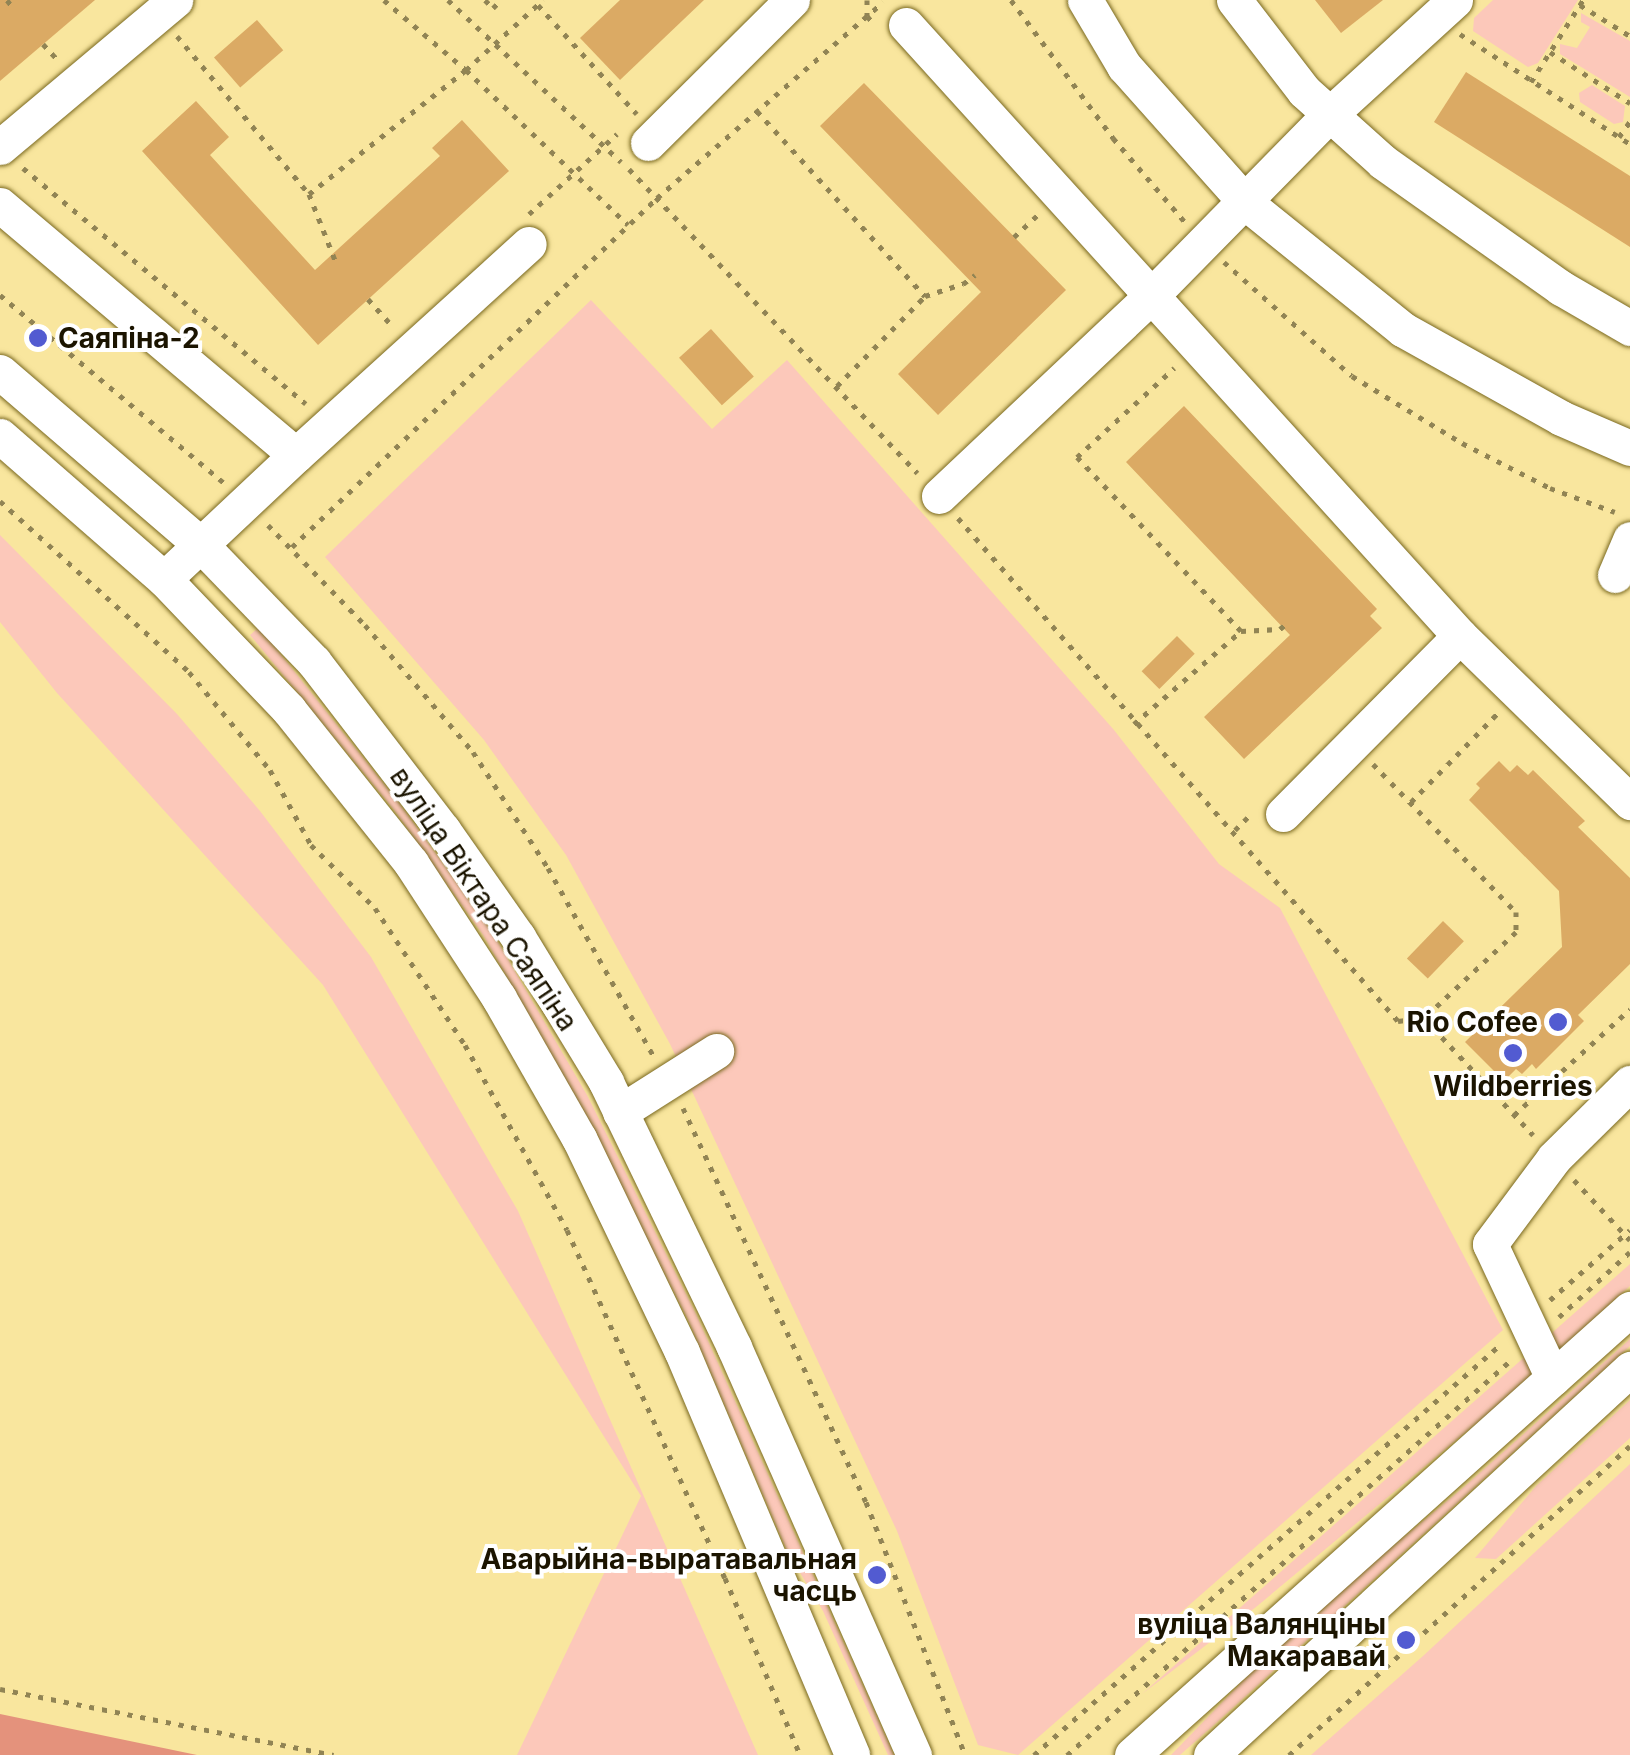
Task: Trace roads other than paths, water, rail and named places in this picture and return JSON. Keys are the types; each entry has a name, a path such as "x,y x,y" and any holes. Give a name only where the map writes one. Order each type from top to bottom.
{"street":[{"path":"648,143 792,0"},
{"path":"1085,0 1124,66 1246,203 1402,330 1561,418 1630,448"},
{"path":"1234,0 1328,116 1383,162 1561,288 1630,328"},
{"path":"7,154 166,7"},
{"path":"896,13 1460,636 1630,802"},
{"path":"938,496 1150,297 1328,116 1454,15"},
{"path":"0,205 296,455"},
{"path":"164,579 522,235"},
{"name":"вуліца Віктара Саяпіна","path":"0,372 202,546 314,662 518,937 620,1112 734,1348 914,1755"},
{"name":"вуліца Віктара Саяпіна","path":"0,436 164,579 289,710 411,863 499,998 579,1138 682,1352 852,1755"},
{"path":"1616,575 1630,538"},
{"path":"1273,808 1354,745 1460,636"},
{"path":"620,1112 716,1051"},
{"path":"1553,1378 1490,1244 1554,1158 1630,1084"},
{"path":"1132,1755 1630,1308"},
{"path":"1210,1755 1630,1369"}],"place":[{"name":"Саяпіна-2","path":"38,338"},
{"name":"Rio Cofee","path":"1558,1022"},
{"name":"Wildberries","path":"1513,1053"},
{"name":"Аварыйна-выратавальная часць","path":"877,1575"},
{"name":"вуліца Валянціны Макаравай","path":"1406,1640"}]}
